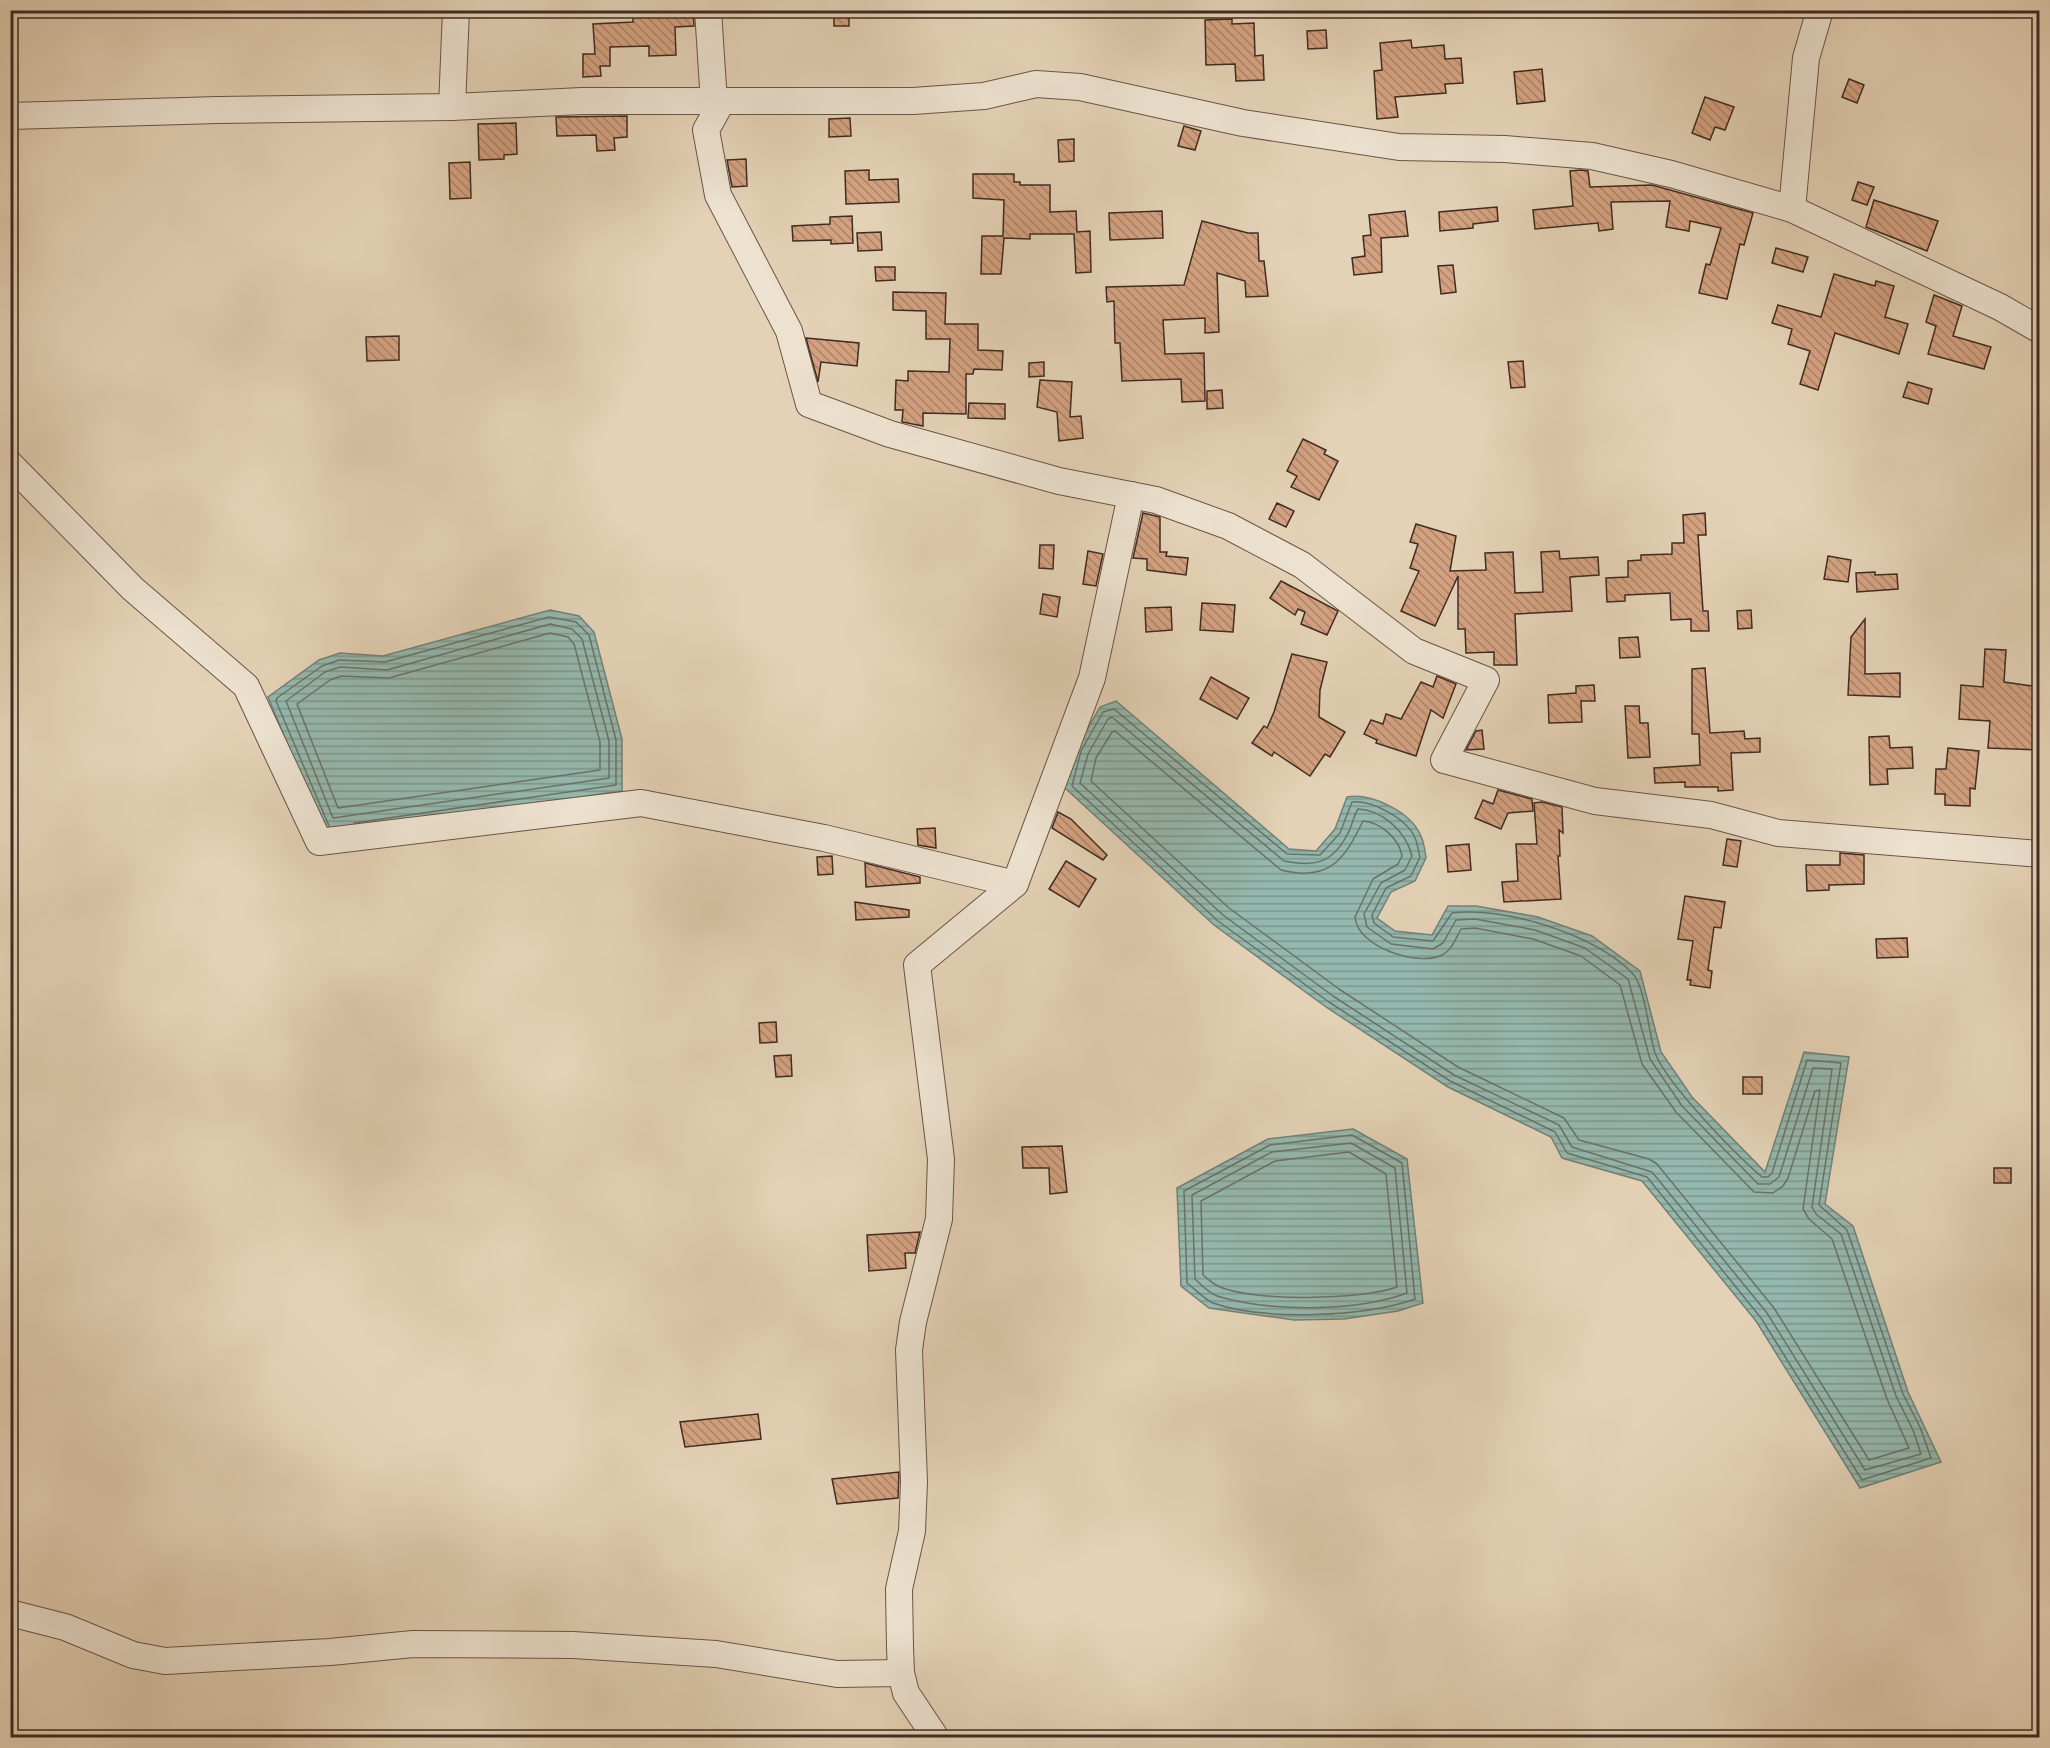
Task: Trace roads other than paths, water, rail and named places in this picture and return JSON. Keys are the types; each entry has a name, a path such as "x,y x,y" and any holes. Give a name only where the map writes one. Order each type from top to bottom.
{"street":[{"path":"452,107 456,10"},
{"path":"708,10 718,103 706,130 718,195 789,331 809,404 890,434 1059,481 1156,501 1238,532 1302,565 1414,651 1486,680 1444,760 1595,801 1711,815 1778,833 2040,854"},
{"path":"1792,209 1806,58 1820,10"},
{"path":"10,116 452,107 582,101 718,103 913,101 984,96 1036,84 1080,87 1243,123 1399,147 1505,149 1592,156 1671,174 1792,209 2000,307 2040,330"},
{"path":"10,464 133,589 246,686 319,842 641,803 824,838 1015,884"},
{"path":"936,1737 906,1693 901,1673 899,1589 912,1530 914,1482 909,1350 913,1322 939,1218 941,1159 917,965 1015,884 1092,678 1131,495"},
{"path":"10,1613 65,1627 134,1654 165,1660 330,1652 413,1644 573,1644 716,1654 837,1674 901,1673"}],"water":[{"path":"550,610 579,616 594,632 622,739 622,791 325,834 268,697 319,660 340,653 383,656"},
{"path":"1116,701 1289,849 1316,851 1335,829 1347,797 1357,796 1378,801 1407,818 1421,837 1426,858 1415,881 1391,892 1377,918 1395,931 1432,935 1448,906 1476,906 1538,917 1592,936 1640,971 1661,1052 1692,1097 1765,1172 1804,1052 1849,1057 1825,1204 1853,1226 1908,1392 1941,1462 1860,1488 1756,1321 1642,1181 1562,1158 1551,1137 1448,1087 1326,1007 1214,925 1064,787 1076,749 1100,707"},
{"path":"1353,1129 1407,1159 1423,1303 1398,1311 1344,1319 1294,1320 1209,1308 1181,1286 1177,1188 1268,1139"}]}
